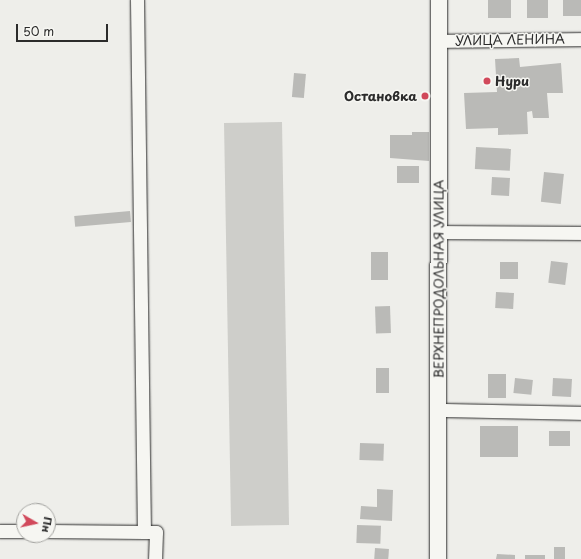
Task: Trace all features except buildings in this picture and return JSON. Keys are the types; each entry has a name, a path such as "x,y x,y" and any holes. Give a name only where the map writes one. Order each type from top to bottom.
{"main road":[{"name":"ВЕРХНЕПРОДОЛЬНАЯ УЛИЦА","path":"438,559 440,232 439,0"}],"street":[{"path":"137,0 144,532"},
{"name":"УЛИЦА ЛЕНИНА","path":"439,41 581,39"},
{"path":"440,232 581,233"},
{"path":"439,410 581,412"},
{"path":"0,531 16,531"},
{"path":"56,532 156,532 156,559"}],"shaded area":[{"path":"282,122 289,525 231,526 224,123"}],"place":[{"name":"Нури","path":"487,81"},
{"name":"Остановка","path":"425,96"}]}
